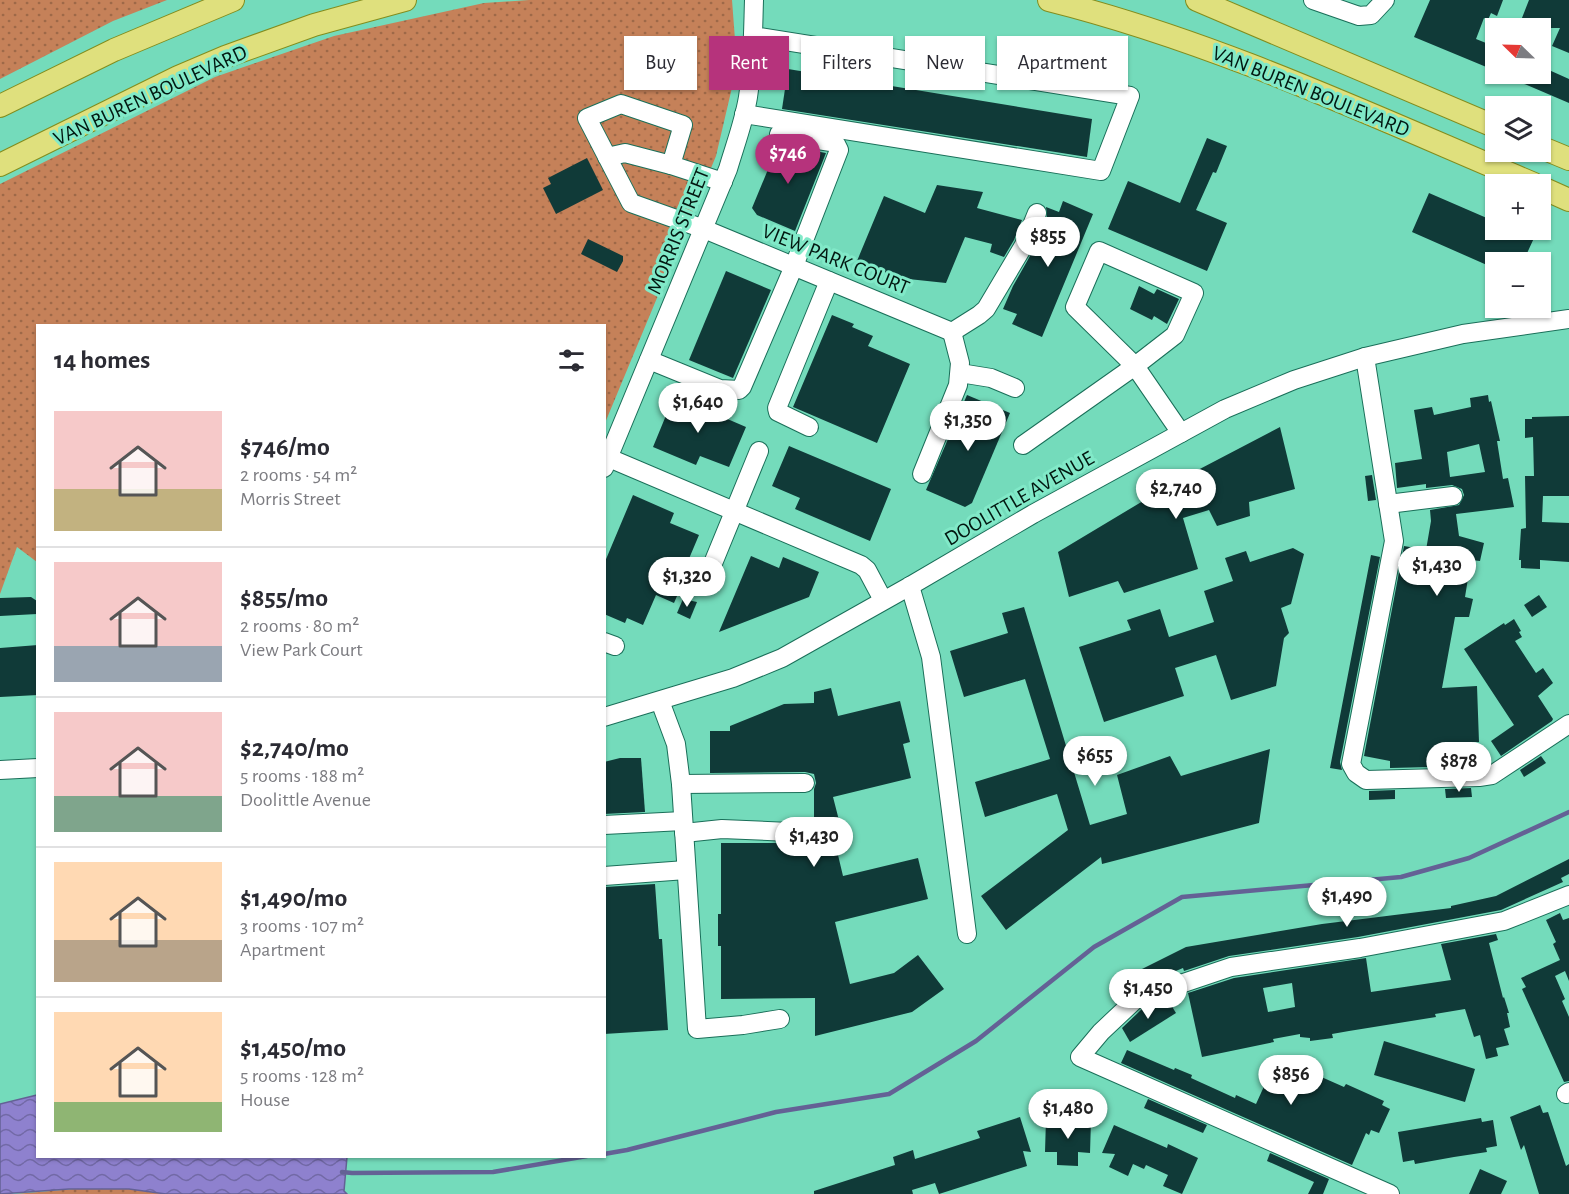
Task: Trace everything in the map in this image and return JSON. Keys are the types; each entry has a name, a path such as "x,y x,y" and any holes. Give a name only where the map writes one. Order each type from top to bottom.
{"main road":[{"path":"0,106 114,50 233,0"},
{"name":"VAN BUREN BOULEVARD","path":"0,165 178,77 225,57 314,25 405,0"},
{"name":"VAN BUREN BOULEVARD","path":"1049,0 1109,15 1177,37 1320,93 1510,174"},
{"name":"VAN BUREN BOULEVARD","path":"1204,1 1485,123"},
{"path":"1551,152 1569,159"},
{"path":"1551,193 1569,200"}],"street":[{"name":"MORRIS STREET","path":"753,36 754,0"},
{"path":"1313,0 1359,16 1371,15 1385,0"},
{"path":"744,114 1101,171 1130,96 789,42"},
{"name":"MORRIS STREET","path":"607,463 723,182 744,114 748,90"},
{"name":"VIEW PARK COURT","path":"671,165 683,125 621,105 587,118 631,203 704,229 952,332"},
{"path":"649,360 720,389 739,390 742,387 794,266 839,150 836,144 831,142 779,134"},
{"path":"607,157 625,153 723,182"},
{"path":"922,474 958,385 960,374 958,350 952,332 986,309 1017,258 1037,213"},
{"path":"1023,445 1136,366 1175,335 1194,293 1099,251 1075,307 1136,366 1181,433"},
{"path":"810,427 782,415 777,408 829,281"},
{"name":"DOOLITTLE AVENUE","path":"606,716 733,678 782,658 1033,514 1225,409 1294,380 1365,357 1463,334 1569,319"},
{"path":"1365,357 1394,541 1351,764 1356,773 1366,780 1492,775 1569,724"},
{"path":"960,374 991,378 1015,388"},
{"path":"709,573 759,451"},
{"path":"607,463 734,511 861,565 867,570 883,600"},
{"path":"1388,504 1453,496"},
{"path":"910,586 931,657 967,934"},
{"path":"660,701 676,744 681,784 697,1029 743,1025 780,1018"},
{"path":"0,770 36,768"},
{"path":"681,784 804,783"},
{"path":"606,825 790,832"},
{"path":"606,876 686,870"},
{"path":"1390,1194 1080,1057 1101,1032 1136,999 1231,967 1360,948 1504,921 1567,900"}],"shaded area":[{"path":"0,0 167,0 113,21 0,79"},
{"path":"529,0 732,0 735,36 709,36 709,90 731,90 716,156 606,421 606,324 36,324 36,561 17,547 0,594 0,184 215,77 334,36 484,3"},
{"path":"74,1189 129,1189 166,1194 15,1194"}],"water":[{"path":"36,1095 36,1158 347,1158 344,1191 347,1194 166,1194 129,1189 69,1189 0,1194 0,1104"}],"building":[{"path":"1430,0 1503,0 1497,16 1491,13 1489,18 1484,18 1476,39 1485,43 1485,66 1414,37"},
{"path":"1529,0 1569,0 1569,53 1552,46 1560,28 1551,28 1551,18 1522,18"},
{"path":"789,69 801,71 801,90 893,90 893,86 1092,119 1087,157 782,109 785,90 789,90"},
{"path":"1551,71 1569,79 1569,103 1524,84 1551,84"},
{"path":"1207,138 1227,146 1216,173 1213,172 1196,210 1227,223 1207,271 1108,229 1128,181 1180,203"},
{"path":"775,144 826,153 795,231 757,215 752,208 769,167"},
{"path":"587,158 603,190 556,214 543,188 551,184 548,178"},
{"path":"937,185 983,192 977,208 1022,220 1004,257 990,252 992,244 965,237 946,283 899,278 857,261 884,196 925,213"},
{"path":"1429,193 1485,217 1485,240 1533,240 1528,252 1485,252 1485,264 1412,232"},
{"path":"1063,201 1093,214 1042,337 1012,324 1017,314 1003,309 1034,249 1047,217 1046,207 1059,212"},
{"path":"588,239 623,256 617,272 581,254"},
{"path":"726,271 771,290 733,378 689,360"},
{"path":"1139,286 1154,294 1157,289 1179,299 1167,324 1154,316 1152,320 1130,309"},
{"path":"832,315 854,324 852,327 873,336 868,346 910,364 877,443 793,407"},
{"path":"967,395 1010,413 972,503 965,507 926,490"},
{"path":"1488,395 1489,402 1491,401 1500,441 1497,441 1503,479 1508,478 1514,507 1456,514 1459,536 1484,543 1480,561 1471,560 1465,597 1473,599 1469,617 1455,617 1442,688 1477,686 1479,742 1473,742 1474,766 1390,768 1390,761 1364,756 1404,546 1426,550 1431,521 1430,510 1459,505 1464,495 1462,489 1452,485 1426,488 1426,484 1397,488 1395,463 1422,459 1414,410 1432,407 1434,415 1471,407 1470,398","holes":["1479,444 1485,472 1450,477 1447,452"]},
{"path":"674,396 746,427 729,467 700,456 696,465 653,447"},
{"path":"1569,416 1569,496 1543,496 1542,522 1569,523 1569,562 1540,560 1540,569 1521,568 1521,560 1519,560 1521,529 1526,528 1525,476 1534,476 1533,437 1525,438 1525,419"},
{"path":"1280,427 1295,489 1249,502 1250,516 1217,526 1209,510 1183,518 1198,569 1124,593 1118,581 1069,597 1058,552 1173,483"},
{"path":"789,446 891,489 870,541 795,509 800,498 772,486"},
{"path":"1372,475 1376,500 1368,501 1365,476"},
{"path":"633,495 674,513 670,523 699,535 680,580 683,582 674,603 656,595 643,625 627,618 625,623 606,615 606,559"},
{"path":"1293,548 1304,554 1291,604 1281,608 1289,633 1284,638 1276,686 1231,700 1216,655 1175,668 1184,696 1104,722 1079,647 1131,630 1127,620 1160,609 1169,637 1214,622 1204,591 1233,581 1225,558 1246,551 1250,562"},
{"path":"1371,555 1380,557 1340,762 1342,770 1330,768"},
{"path":"751,556 779,568 783,557 819,572 809,597 719,632"},
{"path":"1539,595 1547,607 1532,617 1524,605"},
{"path":"31,597 36,600 36,614 0,616 0,598"},
{"path":"683,599 697,602 690,619 677,613"},
{"path":"1024,607 1090,825 1127,814 1117,775 1170,756 1181,776 1270,749 1259,823 1102,864 1101,857 1006,930 981,896 1068,830 1057,794 985,817 975,782 1050,759 1025,679 964,697 950,651 1008,633 1002,613"},
{"path":"1514,619 1522,637 1515,641 1536,673 1543,668 1553,683 1538,696 1553,719 1501,756 1491,741 1514,725 1464,649"},
{"path":"36,645 36,695 0,697 0,648"},
{"path":"831,688 838,716 900,701 910,742 903,744 911,778 833,797 842,832 833,834 843,876 918,858 928,899 835,922 850,984 894,973 918,955 944,989 912,1012 815,1036 815,998 721,999 721,946 718,946 718,914 721,914 721,843 814,843 816,783 814,774 805,772 710,773 710,731 730,731 730,726 784,704 814,703 814,692"},
{"path":"1541,756 1546,763 1524,777 1520,770"},
{"path":"620,758 641,758 645,812 606,814 606,762"},
{"path":"1471,788 1472,797 1446,798 1445,789"},
{"path":"1395,790 1395,799 1369,800 1369,791"},
{"path":"1569,859 1569,874 1561,878 1563,882 1501,910 1358,937 1229,956 1184,971 1183,968 1142,985 1136,972 1186,947 1322,924 1451,908 1451,906 1496,896"},
{"path":"655,884 659,939 662,939 668,1030 606,1034 606,887"},
{"path":"1560,913 1563,920 1569,918 1569,981 1565,971 1555,976 1565,999 1562,1001 1569,1017 1569,1081 1564,1082 1522,989 1526,987 1521,978 1560,960 1553,944 1556,942 1546,920"},
{"path":"1496,934 1498,940 1489,943 1509,1013 1507,1013 1510,1027 1504,1029 1509,1045 1496,1048 1498,1056 1486,1059 1480,1035 1474,1037 1465,1009 1435,1014 1436,1017 1332,1034 1333,1038 1310,1041 1310,1038 1300,1037 1300,1034 1273,1039 1274,1042 1202,1057 1188,993 1234,978 1366,958 1371,992 1451,980 1441,944","holes":["1292,983 1295,1007 1268,1012 1263,988"]},
{"path":"1168,1000 1176,1013 1130,1042 1122,1028 1142,1009"},
{"path":"1384,1041 1475,1069 1465,1102 1374,1075"},
{"path":"1127,1050 1192,1075 1191,1078 1235,1098 1236,1095 1256,1104 1275,1062 1290,1069 1292,1064 1344,1087 1346,1084 1384,1101 1382,1105 1390,1109 1379,1133 1371,1130 1369,1135 1366,1133 1352,1165 1121,1063"},
{"path":"1148,1099 1207,1125 1203,1133 1144,1108"},
{"path":"1540,1105 1543,1113 1548,1112 1566,1166 1569,1164 1569,1194 1539,1194 1524,1145 1521,1150 1510,1117"},
{"path":"1020,1117 1031,1152 1023,1151 1027,1166 939,1194 935,1183 912,1190 913,1194 814,1194 814,1191 895,1165 893,1157 913,1150 915,1159 980,1138 977,1131"},
{"path":"1481,1118 1482,1122 1493,1120 1497,1146 1486,1148 1487,1152 1415,1164 1414,1160 1403,1162 1398,1132"},
{"path":"1046,1119 1091,1120 1090,1153 1078,1152 1078,1166 1057,1165 1057,1152 1045,1152"},
{"path":"1114,1125 1167,1148 1168,1144 1198,1158 1182,1194 1163,1186 1168,1175 1146,1165 1144,1169 1133,1164 1128,1176 1109,1167 1115,1154 1102,1153"},
{"path":"1270,1153 1329,1179 1323,1194 1308,1194 1314,1182 1267,1161"},
{"path":"1480,1169 1507,1181 1501,1194 1469,1194"}],"waterway":[{"path":"606,1154 776,1112 889,1094 976,1041 1094,947 1182,897 1401,877 1469,858 1569,812"},
{"path":"342,1172 493,1172 575,1158"}]}
